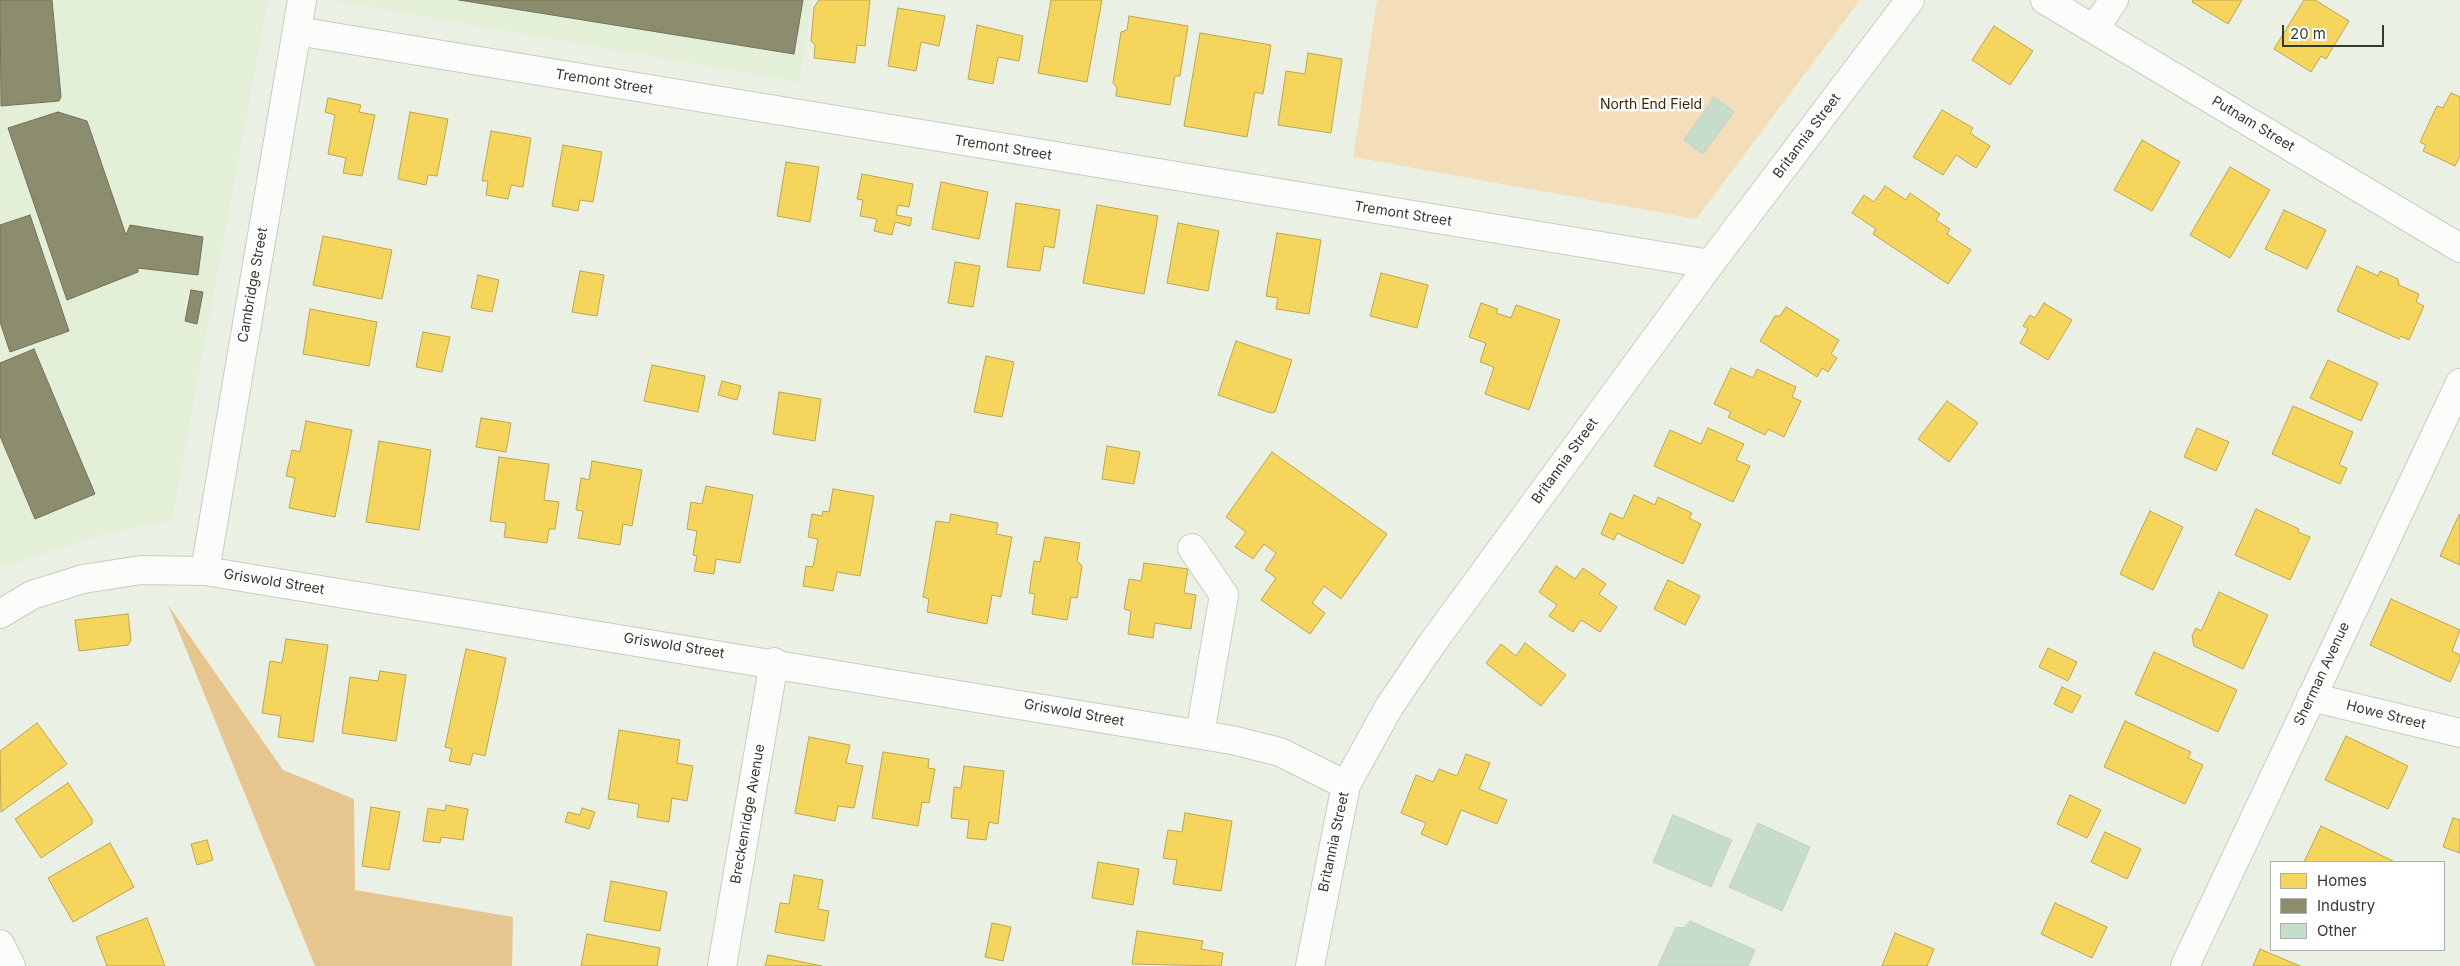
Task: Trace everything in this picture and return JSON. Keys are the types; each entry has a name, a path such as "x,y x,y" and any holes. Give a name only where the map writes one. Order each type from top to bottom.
{"street":[{"name":"Cambridge Street","path":"204,571 302,0"},
{"name":"Britannia Street","path":"1310,966 1346,785 1389,707 1431,645 1710,264 1910,0"},
{"name":"Putnam Street","path":"2045,0 2460,248"},
{"path":"2094,29 2114,0"},
{"name":"Tremont Street","path":"297,31 1710,264"},
{"name":"Sherman Avenue","path":"2185,966 2460,383"},
{"path":"1192,548 1224,595 1200,734"},
{"name":"Griswold Street","path":"0,614 32,595 83,580 141,570 204,571 774,662 1200,734 1280,752 1346,785"},
{"name":"Breckenridge Avenue","path":"722,966 774,662"},
{"name":"Howe Street","path":"2311,697 2460,733"},
{"path":"0,944 11,966"}],"shaded area":[{"path":"0,0 268,0 172,520 100,535 0,568"},
{"path":"331,0 813,0 799,82"},
{"path":"168,605 283,770 354,799 355,890 513,917 512,966 315,966"}],"green space":[{"name":"North End Field","path":"1377,0 1860,0 1696,219 1353,157"}],"building: Homes":[{"path":"819,0 870,0 865,46 857,45 855,63 814,58 815,45 811,41 814,7"},
{"path":"1051,0 1102,0 1087,82 1038,73"},
{"path":"2193,0 2242,0 2228,24 2192,2"},
{"path":"2304,0 2315,0 2349,21 2326,59 2321,56 2311,72 2274,49"},
{"path":"898,8 945,16 939,46 921,42 916,71 888,66"},
{"path":"1129,16 1188,26 1180,76 1175,76 1170,105 1116,96 1117,88 1113,83 1121,32 1127,30"},
{"path":"977,25 1023,36 1019,61 998,57 993,84 968,79"},
{"path":"1994,26 2033,51 2010,85 1972,60"},
{"path":"1200,33 1271,45 1263,94 1255,92 1247,137 1184,126"},
{"path":"1308,53 1342,59 1331,133 1278,125 1286,71 1305,74"},
{"path":"2451,93 2460,97 2460,156 2455,166 2423,151 2426,145 2420,142 2437,106 2443,108"},
{"path":"328,98 361,105 359,112 375,115 362,176 343,173 346,158 328,154 335,115 325,112"},
{"path":"1942,110 1973,128 1970,133 1990,146 1976,168 1956,155 1943,175 1913,157"},
{"path":"410,112 448,119 437,176 428,175 426,185 398,179"},
{"path":"491,131 531,138 523,187 511,185 508,199 486,195 488,181 482,181"},
{"path":"2142,140 2180,162 2152,211 2114,190"},
{"path":"563,145 602,152 593,202 580,200 578,211 552,206"},
{"path":"786,162 819,167 810,222 777,216"},
{"path":"2230,167 2270,190 2230,258 2190,235"},
{"path":"862,174 913,184 909,207 898,205 896,215 912,218 910,226 895,222 892,235 874,231 877,219 860,216 863,200 857,199"},
{"path":"941,182 988,192 979,239 932,229"},
{"path":"1885,186 1906,200 1910,193 1940,214 1936,220 1950,229 1947,234 1971,250 1948,284 1873,234 1876,229 1852,213 1864,195 1874,202"},
{"path":"1016,203 1060,210 1054,248 1044,246 1040,271 1007,267"},
{"path":"1097,205 1158,216 1144,294 1083,283"},
{"path":"2284,210 2326,230 2307,269 2265,249"},
{"path":"1178,223 1219,231 1208,291 1167,283"},
{"path":"1277,233 1321,240 1309,314 1276,309 1278,298 1266,296"},
{"path":"323,236 392,250 382,299 313,285"},
{"path":"955,262 980,266 973,307 948,303"},
{"path":"2357,266 2378,276 2380,271 2398,279 2399,285 2419,294 2416,302 2424,306 2409,340 2401,336 2399,339 2337,311"},
{"path":"580,271 604,275 597,316 572,312"},
{"path":"1381,273 1428,285 1417,328 1370,316"},
{"path":"478,275 499,280 492,312 471,308"},
{"path":"1481,303 1498,309 1496,313 1511,318 1516,305 1560,320 1529,410 1485,394 1494,367 1480,362 1486,343 1469,337"},
{"path":"2044,303 2072,320 2048,360 2020,343 2028,329 2023,326 2030,315 2035,318"},
{"path":"1786,307 1839,340 1831,354 1837,358 1828,372 1822,368 1817,377 1760,341 1775,316 1780,316"},
{"path":"310,309 377,322 369,366 303,354"},
{"path":"423,332 450,337 442,372 416,367"},
{"path":"1236,341 1292,360 1275,412 1271,413 1218,395"},
{"path":"986,356 1014,362 1002,417 974,412"},
{"path":"2328,360 2378,383 2361,421 2310,398"},
{"path":"652,365 705,376 698,412 644,401"},
{"path":"1731,368 1753,378 1757,369 1796,387 1792,397 1801,401 1784,437 1768,429 1765,435 1728,417 1731,412 1714,404"},
{"path":"722,381 741,386 737,400 718,395"},
{"path":"779,392 821,399 815,441 773,434"},
{"path":"1947,401 1978,423 1949,462 1918,439"},
{"path":"2293,406 2353,432 2339,465 2347,468 2340,484 2272,454"},
{"path":"481,418 511,423 506,452 476,447"},
{"path":"306,421 352,430 335,517 289,508 295,478 286,476 292,450 300,452"},
{"path":"1708,428 1744,444 1736,460 1750,466 1733,502 1654,466 1670,430 1701,444"},
{"path":"2197,428 2229,442 2216,471 2184,457"},
{"path":"379,441 431,450 419,530 366,522"},
{"path":"1107,446 1140,452 1134,484 1102,479"},
{"path":"1272,452 1387,534 1341,599 1324,586 1312,603 1325,613 1310,634 1261,600 1276,578 1265,570 1276,553 1264,544 1253,559 1235,547 1246,532 1226,517"},
{"path":"499,457 549,464 544,500 559,502 555,529 549,529 547,543 504,537 506,523 490,521"},
{"path":"592,461 642,470 632,526 623,524 620,545 578,538 583,511 576,510 581,478 589,480"},
{"path":"706,486 753,495 740,563 716,559 714,574 694,571 697,556 693,555 697,531 687,529 691,502 702,504"},
{"path":"833,489 874,496 860,576 837,572 833,591 803,586 806,566 813,567 818,539 808,537 812,514 822,516 823,511 829,512"},
{"path":"1634,495 1655,505 1658,497 1692,513 1689,518 1701,524 1683,564 1617,533 1614,540 1601,534 1610,513 1623,519"},
{"path":"2256,509 2299,529 2298,532 2310,537 2290,580 2235,555"},
{"path":"2150,511 2183,527 2153,590 2120,574"},
{"path":"951,514 998,523 996,534 1012,537 1001,597 992,595 987,624 927,612 929,599 923,597 936,521 949,523"},
{"path":"2460,515 2460,565 2440,556"},
{"path":"1045,537 1080,543 1077,561 1082,566 1077,598 1071,597 1067,620 1032,614 1035,594 1029,593 1034,561 1040,562"},
{"path":"1144,563 1188,569 1184,593 1196,595 1191,629 1155,623 1153,638 1128,634 1131,611 1124,609 1129,579 1141,581"},
{"path":"1556,566 1575,579 1583,568 1606,584 1599,594 1617,607 1600,632 1581,620 1573,632 1549,616 1557,605 1539,592"},
{"path":"1668,580 1700,596 1685,625 1654,609"},
{"path":"2219,592 2268,615 2243,669 2194,646 2192,636 2196,628 2201,631"},
{"path":"2391,599 2460,630 2452,651 2460,655 2460,660 2450,682 2370,645"},
{"path":"128,614 131,640 128,645 79,651 75,620"},
{"path":"286,639 328,645 313,742 278,737 281,716 262,713 270,661 282,663"},
{"path":"1525,643 1566,675 1541,706 1486,663 1501,644 1516,656"},
{"path":"2048,648 2077,662 2068,681 2039,667"},
{"path":"466,649 506,658 485,756 473,753 470,765 449,761 452,749 445,747"},
{"path":"2154,652 2237,690 2218,732 2135,694"},
{"path":"380,671 406,675 396,741 342,733 350,677 378,681"},
{"path":"2062,687 2081,696 2072,713 2054,704"},
{"path":"2125,721 2191,752 2188,758 2203,765 2185,804 2104,767"},
{"path":"37,723 67,764 1,812 0,751"},
{"path":"619,730 680,740 677,763 693,766 687,801 672,798 669,822 637,817 639,804 608,799"},
{"path":"2346,736 2408,766 2388,809 2325,780"},
{"path":"809,737 850,745 846,763 863,766 854,808 838,806 835,821 795,813"},
{"path":"883,752 929,759 928,768 935,769 929,803 922,802 918,826 872,818"},
{"path":"1466,754 1490,763 1479,789 1507,800 1497,824 1461,810 1447,845 1421,834 1426,823 1401,813 1416,775 1433,782 1439,769 1457,776"},
{"path":"964,766 1004,771 998,824 989,822 986,840 967,838 969,820 951,818 954,787 961,788"},
{"path":"68,783 92,819 92,824 41,858 15,819"},
{"path":"2070,795 2101,810 2087,838 2057,824"},
{"path":"446,805 468,809 463,840 441,837 440,843 423,841 428,808 445,811"},
{"path":"371,807 400,812 389,870 362,866"},
{"path":"582,808 595,812 589,829 565,822 568,812 580,815"},
{"path":"1185,813 1232,821 1221,891 1173,884 1177,860 1163,858 1168,830 1182,832"},
{"path":"2453,818 2460,820 2460,853 2443,847"},
{"path":"2321,826 2393,861 2304,861"},
{"path":"2105,832 2141,849 2127,879 2091,862"},
{"path":"207,840 213,860 197,865 191,844"},
{"path":"110,843 134,887 73,922 48,878"},
{"path":"1098,862 1139,869 1133,905 1092,898"},
{"path":"794,875 823,880 818,909 829,911 824,941 775,932 780,903 789,904"},
{"path":"611,881 667,892 660,931 604,921"},
{"path":"2055,903 2107,927 2092,958 2041,934"},
{"path":"147,918 165,966 107,966 96,937"},
{"path":"992,923 1011,927 1003,961 985,957"},
{"path":"1137,931 1203,941 1201,949 1223,953 1221,966 1132,964"},
{"path":"1895,933 1934,949 1927,966 1882,966"},
{"path":"587,934 660,948 657,966 581,966"},
{"path":"2260,949 2300,966 2253,966"},
{"path":"768,955 822,966 765,966"}],"building: Industry":[{"path":"0,0 52,0 61,97 59,101 1,106"},
{"path":"459,0 803,0 794,54"},
{"path":"58,112 87,121 126,235 130,225 203,237 198,275 138,268 138,272 67,300 8,128"},
{"path":"30,215 69,331 10,352 0,322 0,225"},
{"path":"191,290 203,292 197,324 185,321"},
{"path":"34,349 95,494 35,519 0,436 0,363"}],"building: Other":[{"path":"1714,97 1734,112 1703,154 1684,140"},
{"path":"1673,815 1732,840 1711,887 1653,862"},
{"path":"1758,823 1810,847 1782,911 1729,887"},
{"path":"1690,921 1755,950 1748,966 1658,966 1676,927 1684,928"}]}
